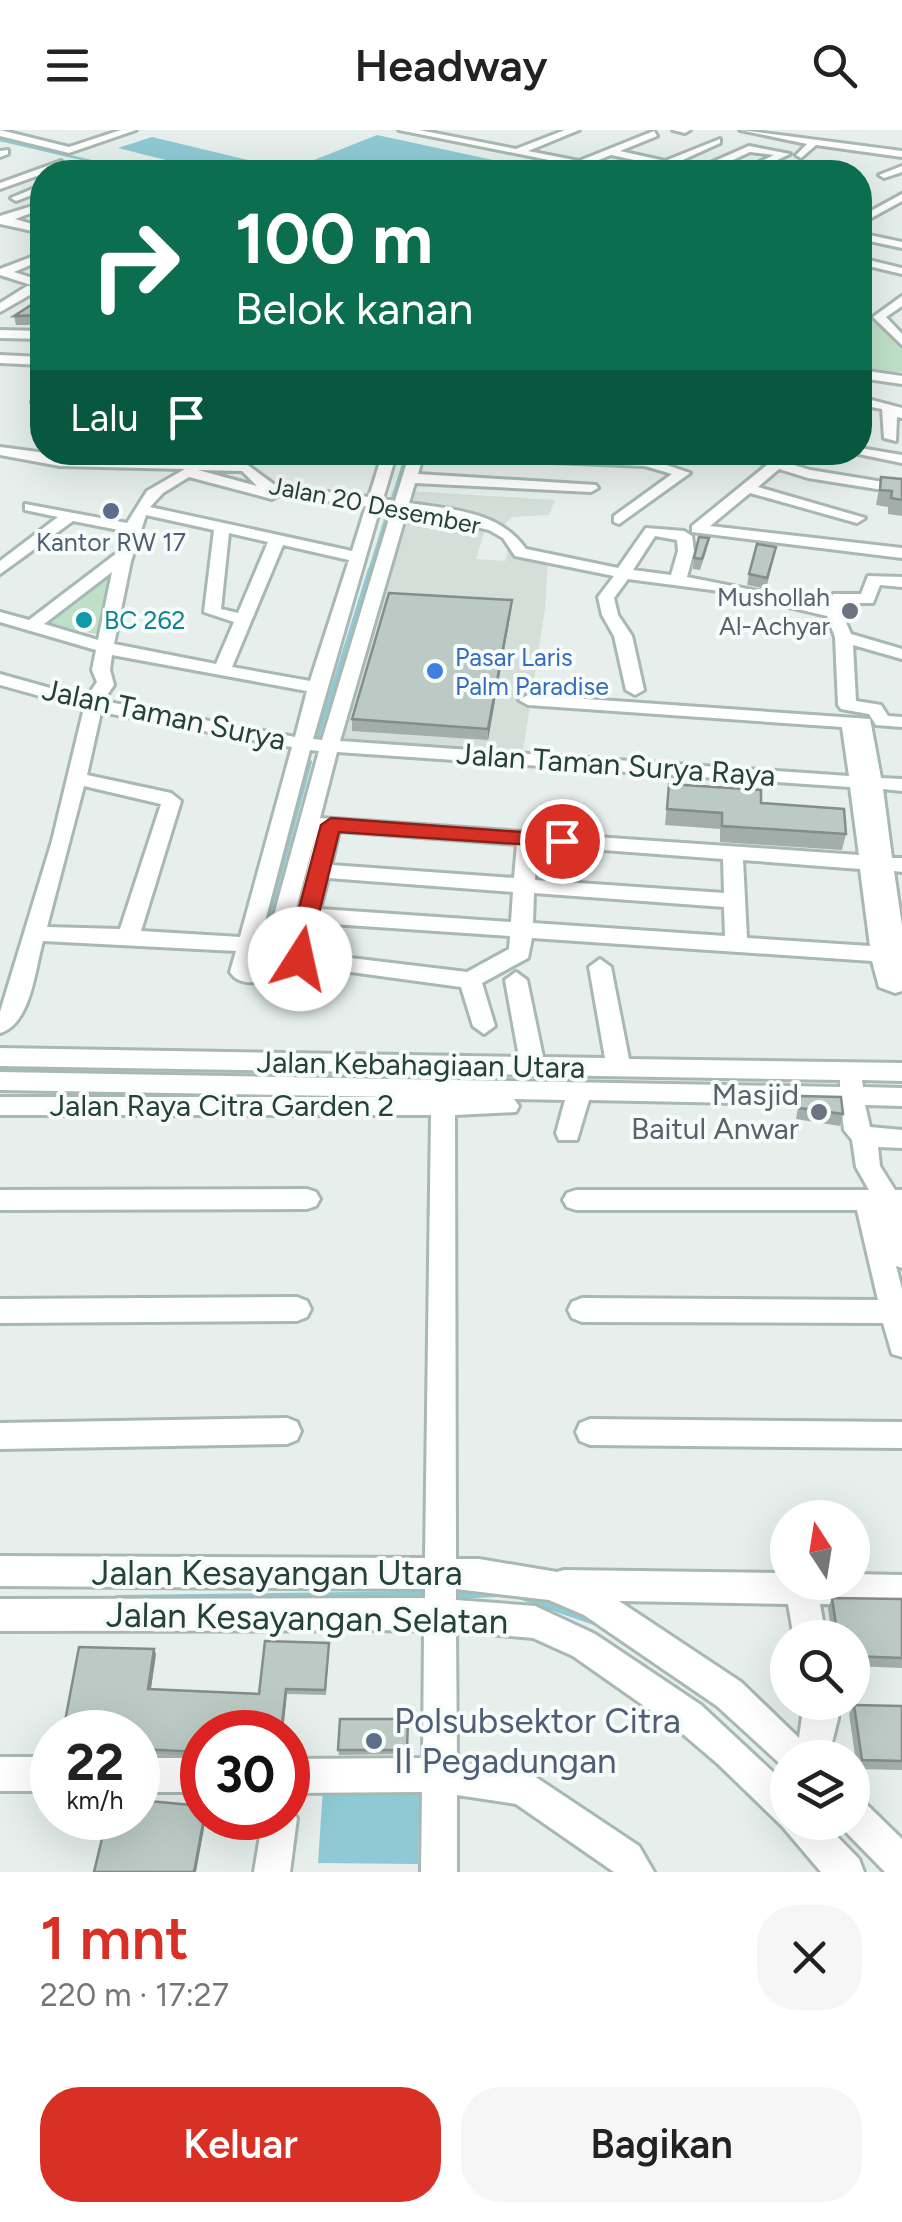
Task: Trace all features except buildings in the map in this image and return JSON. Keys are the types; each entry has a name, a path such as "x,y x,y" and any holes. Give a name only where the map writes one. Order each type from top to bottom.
{"street":[{"path":"0,133 69,150 130,130"},
{"path":"388,130 540,160"},
{"path":"404,130 547,160"},
{"path":"516,152 574,130"},
{"path":"582,160 641,130"},
{"path":"704,130 809,136 842,133"},
{"path":"780,130 902,154"},
{"path":"588,160 654,134"},
{"path":"688,160 732,134"},
{"path":"801,155 809,136"},
{"path":"641,159 670,147"},
{"path":"726,160 748,149 807,158 830,147"},
{"path":"612,152 644,160"},
{"path":"771,160 782,155"},
{"path":"884,175 902,169"},
{"path":"0,190 30,177"},
{"path":"0,190 30,202"},
{"path":"16,198 30,193"},
{"path":"872,222 902,197"},
{"path":"2,220 30,210"},
{"path":"872,225 902,212"},
{"path":"2,220 30,227"},
{"path":"872,231 902,240"},
{"path":"30,262 4,272 30,284"},
{"path":"872,266 902,271"},
{"path":"872,313 902,289"},
{"path":"0,308 30,290"},
{"path":"902,300 880,315 902,342"},
{"path":"872,321 890,330"},
{"path":"0,334 30,335"},
{"path":"0,359 30,360"},
{"path":"872,375 899,377"},
{"path":"894,432 896,410"},
{"name":"Jalan 20 Desember","path":"0,451 30,454"},
{"path":"872,454 902,458"},
{"name":"Jalan 20 Desember","path":"220,465 252,470 259,484 273,490 385,506 502,530 521,553 621,574 678,579 834,613"},
{"path":"389,465 385,506 328,752 319,872 298,954 307,962 470,980 517,957 527,839"},
{"path":"321,824 270,971 250,976 241,972 317,688 358,557 385,506 410,478 414,465"},
{"path":"482,482 486,465"},
{"path":"569,502 627,465"},
{"path":"619,519 683,474 645,465"},
{"path":"774,465 697,528 902,554"},
{"path":"779,465 837,480 902,489"},
{"path":"1,1024 10,1016 36,934 93,706 92,678 102,670 127,553 142,509 153,494 180,475 192,473 232,481 251,491 385,506"},
{"path":"410,478 591,488"},
{"path":"746,488 858,514 850,548"},
{"path":"30,506 135,529"},
{"path":"142,509 358,557"},
{"path":"718,512 796,538"},
{"path":"0,568 68,517"},
{"path":"222,528 212,612 245,620"},
{"path":"635,690 623,636 610,615 606,597 629,565 637,542 651,531 684,536 686,551 678,579"},
{"path":"222,670 277,540"},
{"path":"34,624 127,553"},
{"path":"902,582 876,578 866,601 839,597 834,613 844,636 847,705 875,710 882,721 902,722"},
{"path":"872,587 902,591"},
{"path":"0,617 106,646 317,688"},
{"path":"844,636 902,654"},
{"name":"Jalan Taman Surya","path":"0,679 93,706"},
{"name":"Jalan Taman Surya","path":"0,692 328,752"},
{"path":"528,700 852,722 895,908 893,955"},
{"name":"Jalan Taman Surya Raya","path":"328,752 867,789 902,797"},
{"path":"76,778 171,801 128,937"},
{"name":"Jalan Taman Surya Raya","path":"867,789 902,785"},
{"path":"321,824 885,864"},
{"path":"733,853 736,944"},
{"path":"885,864 893,955"},
{"path":"319,872 734,901"},
{"path":"308,916 893,955"},
{"path":"36,934 249,945"},
{"path":"600,967 625,1078"},
{"path":"470,980 484,1026"},
{"path":"516,980 533,1068"},
{"name":"Jalan Kebahagiaan Utara","path":"0,1057 305,1074 533,1068 625,1078"},
{"path":"442,1100 580,1090 625,1078 851,1083 902,1072"},
{"path":"0,1081 305,1074 442,1100 506,1106"},
{"path":"851,1083 902,1097"},
{"path":"851,1083 854,1121 864,1136 868,1167 886,1200 902,1257"},
{"path":"568,1133 580,1090"},
{"path":"440,1872 437,1775 442,1100"},
{"name":"Jalan Raya Citra Garden 2","path":"0,1106 442,1100"},
{"path":"864,1136 902,1138"},
{"path":"0,1200 308,1199"},
{"path":"576,1200 886,1200"},
{"path":"886,1200 902,1345"},
{"path":"0,1311 298,1309"},
{"path":"582,1310 898,1312"},
{"path":"0,1436 288,1431"},
{"path":"590,1432 902,1435"},
{"name":"Jalan Kesayangan Utara","path":"0,1571 438,1595 502,1576 550,1585 595,1604 710,1681 776,1740"},
{"path":"550,1585 770,1588"},
{"path":"870,1589 902,1590"},
{"name":"Jalan Kesayangan Selatan","path":"0,1615 438,1595 568,1636 689,1717 770,1793"},
{"path":"0,1774 30,1774"},
{"path":"310,1776 437,1775 522,1788 626,1860 636,1872"},
{"path":"870,1832 902,1864"},
{"path":"272,1872 277,1840"},
{"path":"815,1840 846,1872"}],"shaded area":[{"path":"392,490 555,500 549,515 512,517 505,524 485,529 476,559 505,561 508,550 548,560 545,609 523,751 317,739"}],"green space":[{"path":"872,316 902,345 902,372 872,371"},
{"path":"123,561 106,636 42,623"}],"water":[{"path":"377,135 493,160 314,160"},
{"path":"152,137 247,160 166,160 118,148"},
{"path":"323,1788 420,1789 418,1864 318,1863"}],"waterway":[{"path":"0,140 86,160"},
{"path":"872,235 902,242"},
{"path":"369,572 403,465"},
{"path":"317,739 370,569"},
{"path":"274,897 310,762"},
{"path":"254,969 274,894"},
{"path":"453,1595 497,1593"},
{"path":"118,1599 432,1595"},
{"path":"522,1596 597,1622"}],"place":[{"name":"Kantor RW 17","path":"111,511"},
{"name":"Mushollah Al-Achyar","path":"850,611"},
{"name":"BC 262","path":"84,620"},
{"name":"Pasar Laris Palm Paradise","path":"435,671"},
{"name":"Masjid Baitul Anwar","path":"819,1112"},
{"name":"Polsubsektor Citra II Pegadungan","path":"374,1741"}],"route":[{"path":"300,959 298,954 331,825 562,841"}]}
